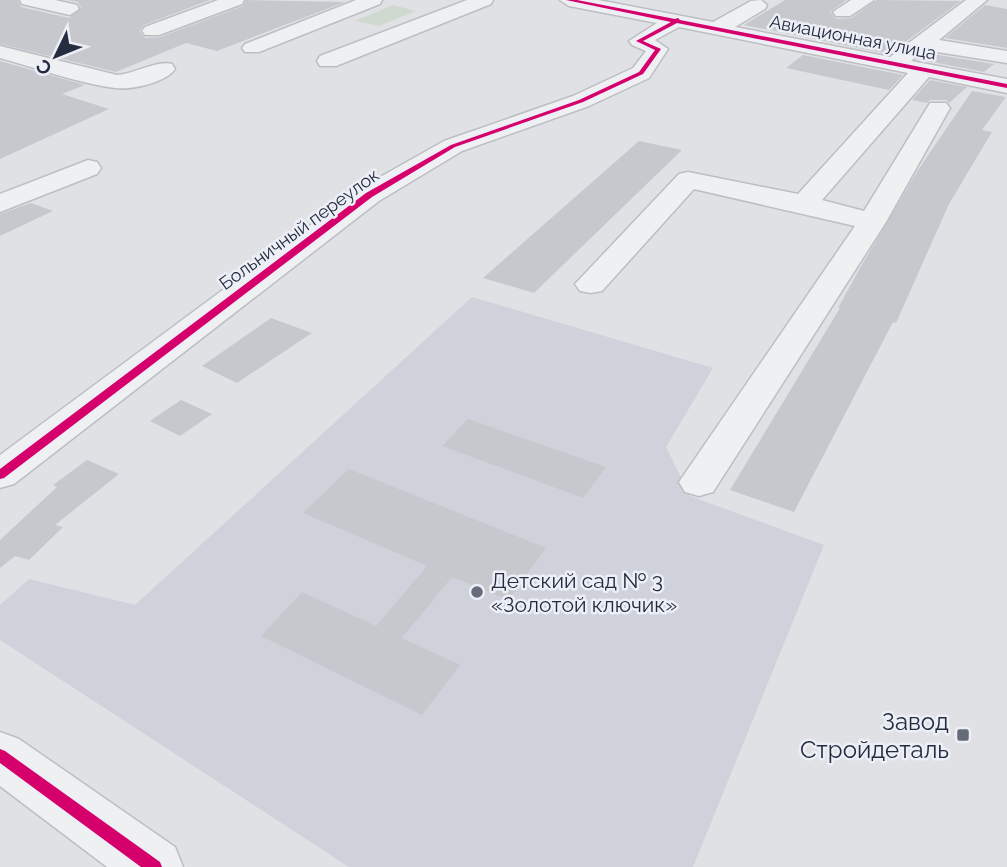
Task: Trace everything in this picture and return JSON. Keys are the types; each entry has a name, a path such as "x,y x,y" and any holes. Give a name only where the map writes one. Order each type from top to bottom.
{"street":[{"path":"29,0 70,9"},
{"path":"152,31 235,0"},
{"path":"252,48 373,0"},
{"path":"328,61 484,0"},
{"path":"843,12 866,0"},
{"path":"804,204 923,56 978,0"},
{"name":"Авиационная улица","path":"577,1 895,63 923,56 1007,86"},
{"path":"718,28 758,5"},
{"name":"Больничный переулок","path":"0,475 369,195 453,146 581,102 641,73 658,49 639,41 678,20"},
{"path":"0,52 117,82 138,80 164,69"},
{"path":"923,56 1007,57"},
{"path":"699,482 872,222 938,108"},
{"path":"0,204 88,168"},
{"path":"592,284 688,180 804,204 872,222"},
{"path":"0,755 154,867"}],"shaded area":[{"path":"393,5 416,11 379,26 355,21"},
{"name":"Детский сад № 3 «Золотой ключик»","path":"472,297 713,368 666,447 690,496 824,545 693,867 349,867 0,640 0,605 29,579 135,605"}],"building":[{"path":"0,0 18,0 21,7 69,18 81,8 78,2 67,0 210,0 144,25 139,31 145,38 160,37 243,6 246,0 345,2 217,51 186,43 116,72 0,44"},
{"path":"785,0 846,0 830,12 836,19 851,18 877,0 961,1 889,54 744,25"},
{"path":"985,5 1007,9 1007,48 945,38"},
{"path":"926,53 994,64 984,72 917,59"},
{"path":"803,55 903,75 889,90 786,68"},
{"path":"0,61 85,85 62,94 109,109 0,159"},
{"path":"930,80 967,87 949,103 946,100 930,100 927,103 912,100"},
{"path":"972,91 1006,97 982,130 992,132 949,204 896,323 893,322 794,512 730,490 840,308 860,268 918,170"},
{"path":"639,141 682,150 534,293 483,278"},
{"path":"31,203 53,211 0,236 0,214"},
{"path":"271,318 312,333 237,383 202,366"},
{"path":"181,400 212,414 180,436 150,421"},
{"path":"468,419 606,467 583,498 442,446"},
{"path":"87,460 119,474 55,525 63,527 29,560 15,556 0,568 0,540 57,487 53,485"},
{"path":"349,469 546,548 508,600 452,577 402,638 460,665 422,715 261,636 302,592 376,626 427,566 303,513"}],"cycle path":[{"path":"569,0 1007,86"},
{"path":"0,475 369,195 453,146 581,101 641,73 658,49 639,41 678,20"},
{"path":"0,755 154,867"}],"place":[{"name":"Детский сад № 3 «Золотой ключик»","path":"477,592"},
{"name":"Завод Стройдеталь","path":"963,735"}]}
